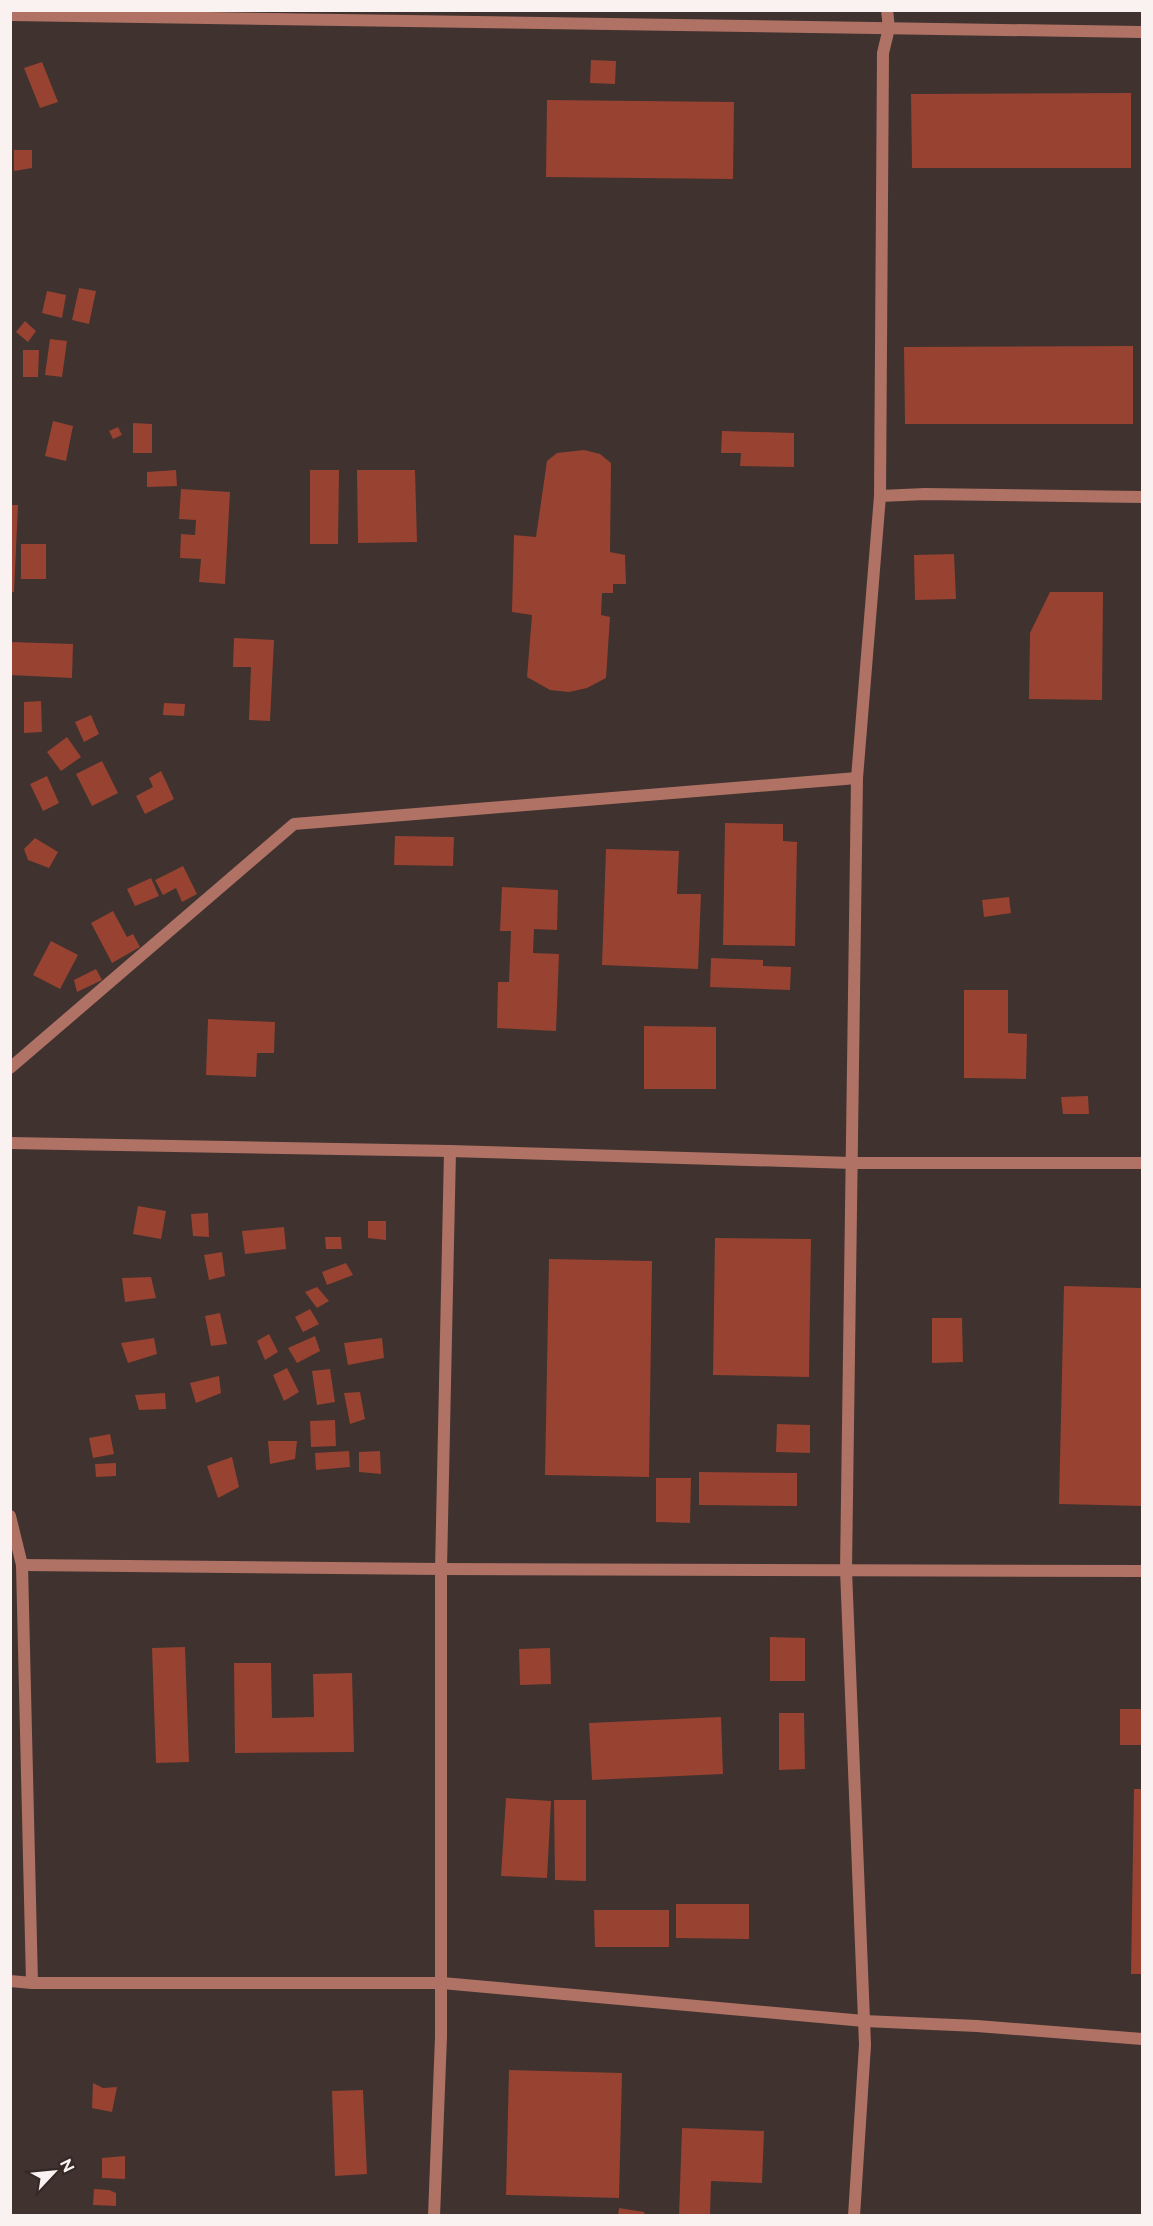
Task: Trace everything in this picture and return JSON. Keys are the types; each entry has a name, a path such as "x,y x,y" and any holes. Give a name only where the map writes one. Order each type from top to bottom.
{"street":[{"path":"854,2216 865,2045 846,1570 857,778 880,496 883,53 889,28 888,10"},
{"path":"10,15 1143,32"},
{"path":"880,496 925,494 1143,498"},
{"path":"10,1068 294,824 857,778"},
{"path":"10,1143 450,1151 852,1163 1143,1163"},
{"path":"434,2216 442,1983 441,1569 450,1151"},
{"path":"10,1516 22,1565 32,1983"},
{"path":"22,1565 1143,1571"},
{"path":"10,1981 32,1983 442,1983 864,2021 977,2026 1143,2039"}],"building":[{"path":"591,60 616,61 615,84 590,83"},
{"path":"42,62 58,102 40,108 24,68"},
{"path":"1131,93 1131,168 912,168 911,94"},
{"path":"547,100 734,102 733,179 546,177"},
{"path":"14,150 32,150 32,168 14,171"},
{"path":"79,288 96,291 89,324 72,320"},
{"path":"47,291 66,295 62,318 42,313"},
{"path":"25,321 36,331 28,342 16,332"},
{"path":"50,339 67,341 62,377 45,375"},
{"path":"1133,346 1133,424 905,424 904,347"},
{"path":"23,350 39,350 38,377 23,377"},
{"path":"53,421 73,426 66,461 45,456"},
{"path":"133,423 152,424 152,453 133,453"},
{"path":"118,427 122,435 113,439 109,431"},
{"path":"722,431 794,433 794,467 740,466 741,453 721,453"},
{"path":"584,450 600,454 611,463 610,552 625,555 626,584 613,584 613,593 602,593 601,615 610,617 606,678 587,688 569,692 550,690 527,677 532,615 512,612 514,535 536,537 547,461 557,453"},
{"path":"176,470 177,486 147,487 147,472"},
{"path":"310,470 339,470 338,544 310,544"},
{"path":"357,470 415,470 417,542 358,543"},
{"path":"181,489 230,492 225,584 199,582 201,559 180,558 181,534 195,535 196,520 179,519"},
{"path":"10,505 18,505 14,592 10,592"},
{"path":"21,544 46,544 46,579 21,579"},
{"path":"954,554 956,599 915,600 914,555"},
{"path":"1050,592 1103,592 1102,700 1029,699 1030,633"},
{"path":"234,638 274,640 270,721 249,720 251,667 233,667"},
{"path":"10,642 73,644 72,678 10,675"},
{"path":"41,701 42,732 24,733 24,702"},
{"path":"164,703 185,704 184,716 163,715"},
{"path":"91,715 99,734 84,742 75,722"},
{"path":"67,737 81,757 61,771 47,752"},
{"path":"102,761 118,793 92,806 76,774"},
{"path":"161,771 174,799 145,814 136,796 153,787 149,778"},
{"path":"47,776 59,803 43,811 30,784"},
{"path":"725,823 783,824 783,841 797,842 795,946 723,945"},
{"path":"395,836 454,837 453,866 394,865"},
{"path":"35,838 58,852 49,868 28,860 24,849"},
{"path":"606,849 679,851 677,894 701,894 698,969 602,965"},
{"path":"183,866 197,894 182,902 176,888 163,895 155,880"},
{"path":"151,878 159,896 135,906 127,889"},
{"path":"502,887 558,890 557,930 534,929 533,953 559,954 556,1031 497,1028 498,982 509,982 511,931 500,931"},
{"path":"1009,897 1011,913 984,917 982,900"},
{"path":"113,911 127,937 133,934 140,947 112,963 91,923"},
{"path":"51,941 78,955 60,989 33,975"},
{"path":"711,958 763,960 763,966 791,967 790,990 710,987"},
{"path":"96,969 102,980 77,992 74,980"},
{"path":"964,990 1008,990 1008,1033 1027,1034 1026,1079 964,1078"},
{"path":"208,1019 275,1022 274,1053 257,1053 256,1077 206,1075"},
{"path":"644,1026 716,1027 716,1089 644,1089"},
{"path":"1088,1096 1089,1114 1063,1114 1061,1097"},
{"path":"138,1206 166,1211 161,1239 133,1234"},
{"path":"208,1213 209,1237 193,1236 191,1214"},
{"path":"368,1221 386,1221 386,1240 368,1238"},
{"path":"284,1227 286,1249 245,1254 242,1231"},
{"path":"325,1237 341,1237 342,1249 326,1249"},
{"path":"715,1238 811,1239 809,1377 713,1375"},
{"path":"222,1252 225,1276 209,1280 204,1255"},
{"path":"549,1259 652,1261 649,1477 545,1475"},
{"path":"346,1263 353,1275 327,1285 322,1272"},
{"path":"151,1277 156,1298 125,1302 122,1278"},
{"path":"1064,1286 1142,1288 1142,1506 1059,1504"},
{"path":"317,1287 329,1301 317,1308 305,1292"},
{"path":"310,1309 319,1324 303,1332 295,1317"},
{"path":"220,1313 227,1344 211,1346 205,1316"},
{"path":"932,1318 962,1318 963,1362 932,1363"},
{"path":"269,1334 278,1352 265,1360 257,1341"},
{"path":"315,1336 320,1351 297,1363 288,1348"},
{"path":"154,1338 157,1354 128,1363 121,1343"},
{"path":"382,1338 384,1358 348,1365 344,1343"},
{"path":"287,1368 299,1392 284,1401 273,1375"},
{"path":"330,1369 335,1402 317,1405 312,1371"},
{"path":"219,1376 221,1393 196,1403 190,1383"},
{"path":"360,1392 365,1419 350,1424 344,1393"},
{"path":"165,1393 166,1409 139,1410 135,1395"},
{"path":"335,1420 336,1446 311,1447 310,1421"},
{"path":"777,1424 810,1425 810,1453 776,1452"},
{"path":"110,1434 114,1454 93,1458 89,1438"},
{"path":"268,1441 297,1441 295,1459 270,1464"},
{"path":"349,1451 350,1467 316,1470 315,1453"},
{"path":"380,1451 381,1474 359,1472 359,1452"},
{"path":"232,1457 239,1487 218,1498 207,1466"},
{"path":"116,1463 116,1476 96,1477 95,1464"},
{"path":"699,1472 797,1473 797,1506 699,1505"},
{"path":"656,1478 691,1478 690,1523 656,1522"},
{"path":"770,1637 805,1638 805,1681 770,1681"},
{"path":"185,1647 189,1762 156,1763 152,1648"},
{"path":"550,1648 551,1684 520,1685 519,1649"},
{"path":"234,1663 271,1663 272,1718 314,1717 313,1674 352,1673 354,1752 235,1753"},
{"path":"1120,1709 1142,1709 1142,1745 1120,1745"},
{"path":"779,1713 804,1713 805,1769 779,1770"},
{"path":"721,1717 723,1774 592,1780 589,1723"},
{"path":"1134,1789 1142,1789 1142,1974 1131,1974"},
{"path":"506,1798 551,1801 547,1878 501,1876"},
{"path":"554,1800 586,1800 586,1881 555,1880"},
{"path":"676,1904 749,1904 749,1939 676,1938"},
{"path":"594,1910 669,1910 669,1947 595,1947"},
{"path":"509,2070 622,2073 619,2198 506,2195"},
{"path":"93,2083 103,2088 117,2087 112,2112 92,2108"},
{"path":"363,2090 367,2174 335,2176 332,2091"},
{"path":"682,2128 764,2131 762,2183 711,2181 710,2216 679,2216"},
{"path":"125,2156 125,2179 102,2178 102,2158"},
{"path":"94,2189 116,2193 116,2206 93,2205"},
{"path":"619,2208 644,2212 645,2216 618,2216"}]}
